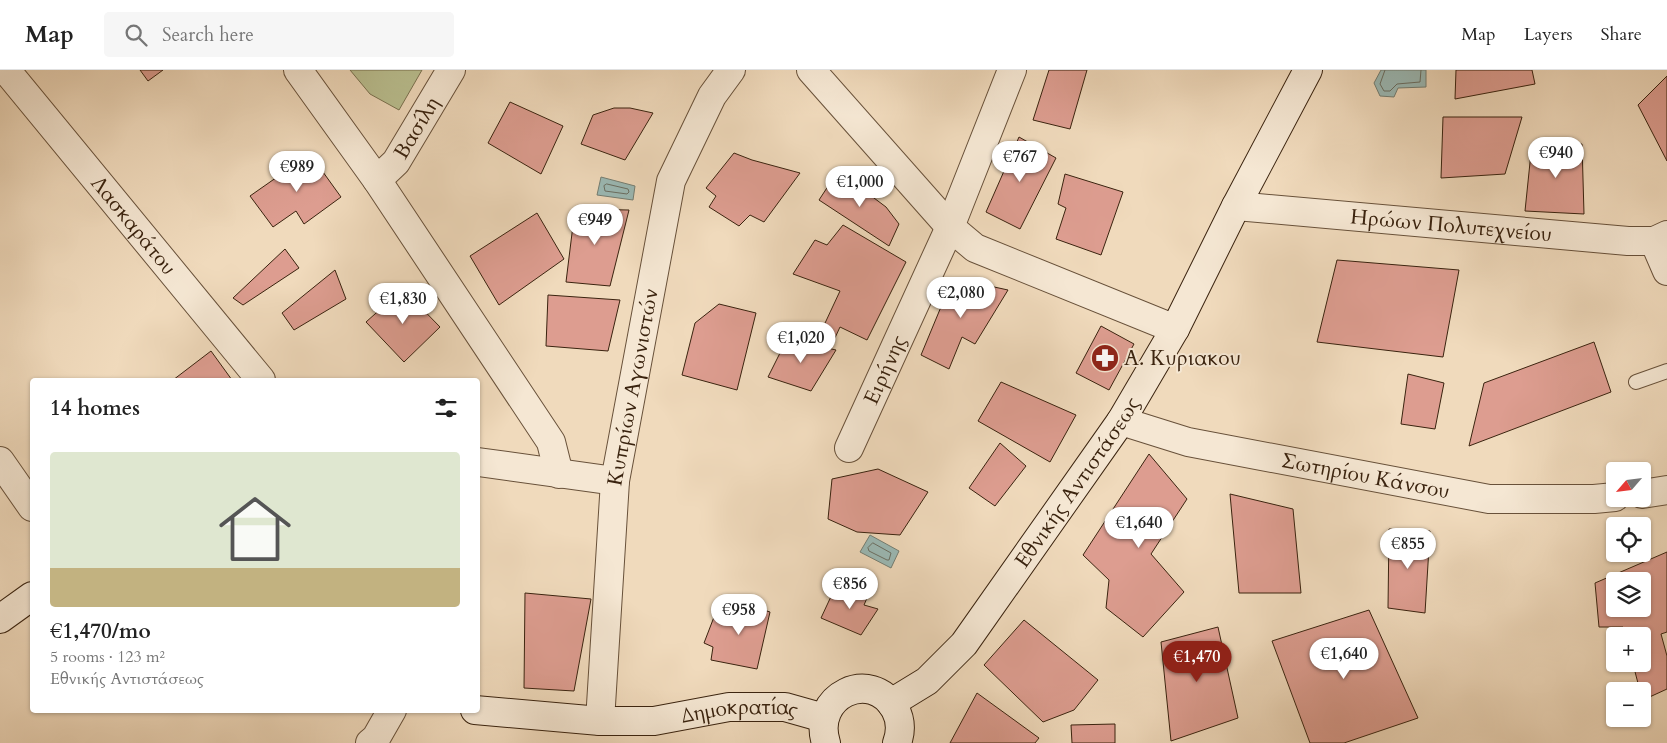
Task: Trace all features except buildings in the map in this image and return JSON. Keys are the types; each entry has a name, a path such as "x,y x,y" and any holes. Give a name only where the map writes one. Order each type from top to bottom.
{"street":[{"name":"Λασκαράτου","path":"6,70 259,378"},
{"path":"298,70 377,180 551,442 559,474"},
{"name":"Βασίλη","path":"377,180 396,162 451,70"},
{"name":"Κυπρίων Αγωνιστών","path":"600,721 615,481 671,181 712,96 731,70"},
{"path":"811,70 950,228 976,248 1175,329"},
{"name":"Ειρήνης","path":"849,448 950,228 1012,70"},
{"name":"Εθνικής Αντιστάσεως","path":"891,703 927,681 964,644 1121,422 1175,329 1236,206 1308,70"},
{"name":"Ηρώων Πολυτεχνείου","path":"1236,206 1628,241 1660,238"},
{"path":"1660,238 1667,271"},
{"name":"Σωτηρίου Κάνσου","path":"1121,422 1188,442 1489,498 1606,497"},
{"path":"0,462 30,504"},
{"path":"480,462 615,481"},
{"path":"1651,493 1667,490"},
{"path":"0,619 30,597"},
{"path":"825,730 829,707 837,698 847,691 871,690 882,695 898,713 900,725 897,743"},
{"name":"Δημοκρατίας","path":"480,710 600,721 654,721 729,707 785,707 825,730"},
{"path":"370,743 376,738 390,713"}],"lane":[{"path":"1636,382 1667,371"}],"green space":[{"path":"350,70 422,70 399,110 370,94"}],"water":[{"path":"1381,70 1426,70 1426,87 1398,88 1394,97 1380,96 1374,83"},
{"path":"601,177 635,186 633,200 597,195"},
{"path":"870,535 899,551 891,568 860,552"}],"place":[{"name":"Α. Κυριακου","path":"1105,358"}]}
